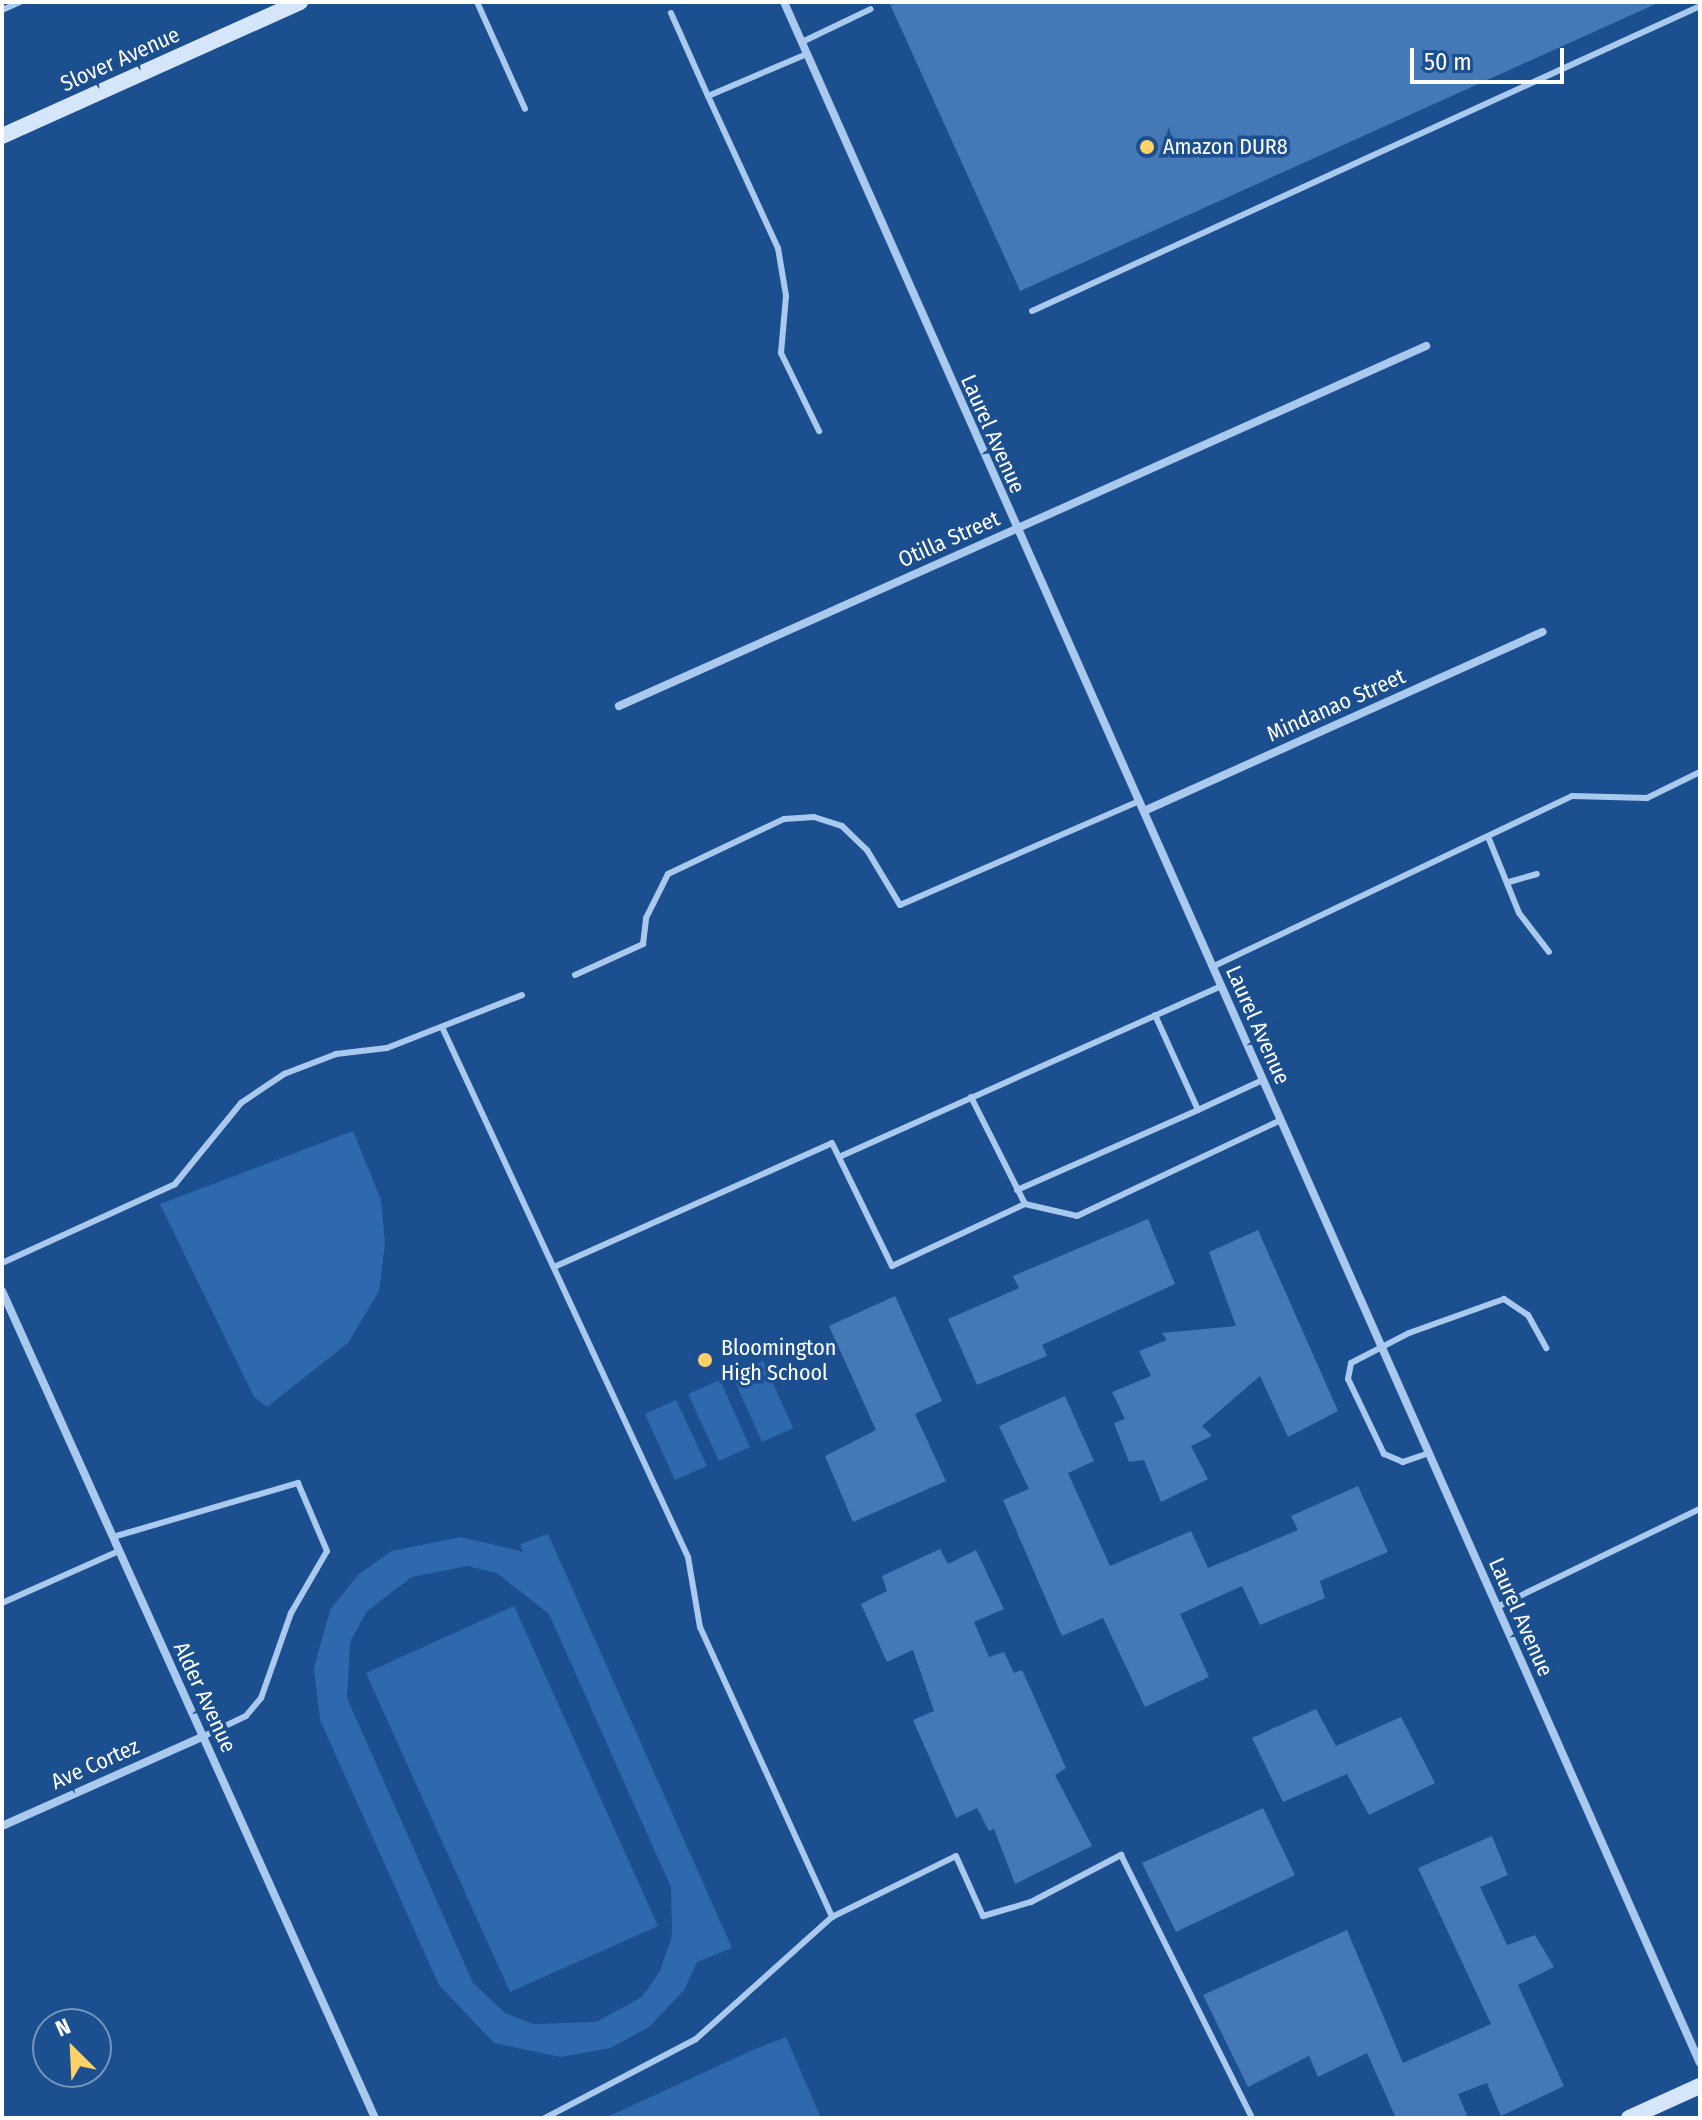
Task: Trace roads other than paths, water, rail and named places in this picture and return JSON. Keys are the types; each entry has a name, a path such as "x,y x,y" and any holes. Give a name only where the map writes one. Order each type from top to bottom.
{"main road":[{"name":"Slover Avenue","path":"2,136 300,2"},
{"path":"1629,2118 1700,2086"}],"street":[{"name":"Laurel Avenue","path":"784,2 1015,530 1144,811 1700,2063"},
{"name":"Otilla Street","path":"619,706 1426,346"},
{"name":"Mindanao Street","path":"1144,811 1543,632"},
{"name":"Alder Avenue","path":"2,1291 375,2118"},
{"name":"Ave Cortez","path":"2,1826 204,1736"}],"lane":[{"path":"2,10 20,2"},
{"path":"477,2 525,109"},
{"path":"1032,311 1700,6"},
{"path":"802,42 871,9"},
{"path":"671,13 778,248 786,296 778,333 781,353 819,431"},
{"path":"708,96 807,54"},
{"path":"1212,967 1489,839 1572,796 1647,798 1700,772"},
{"path":"575,975 643,944 646,918 668,874 784,819 814,817 842,826 867,850 900,905 1139,801"},
{"path":"1489,839 1519,913 1549,952"},
{"path":"1509,882 1537,874"},
{"path":"839,1157 1221,986"},
{"path":"2,1263 175,1184 241,1103 284,1074 442,1027 522,995"},
{"path":"1155,1015 1198,1110"},
{"path":"442,1027 688,1557 700,1627 832,1917"},
{"path":"1017,1190 1263,1080"},
{"path":"971,1097 1025,1204"},
{"path":"554,1267 832,1143 892,1266 1025,1204 1077,1216 1281,1120"},
{"path":"1429,1453 1403,1462 1384,1454 1348,1379 1351,1363 1382,1347 1504,1299 1528,1315 1546,1348"},
{"path":"113,1537 298,1483 327,1551 291,1613 261,1698 246,1716 204,1736"},
{"path":"1497,1607 1700,1509"},
{"path":"2,1603 119,1551"},
{"path":"545,2118 696,2039 832,1917 956,1856 983,1916 1031,1902 1121,1855 1252,2118"}],"place":[{"name":"Amazon DUR8","path":"1147,147"},
{"name":"Bloomington High School","path":"705,1360"}]}
